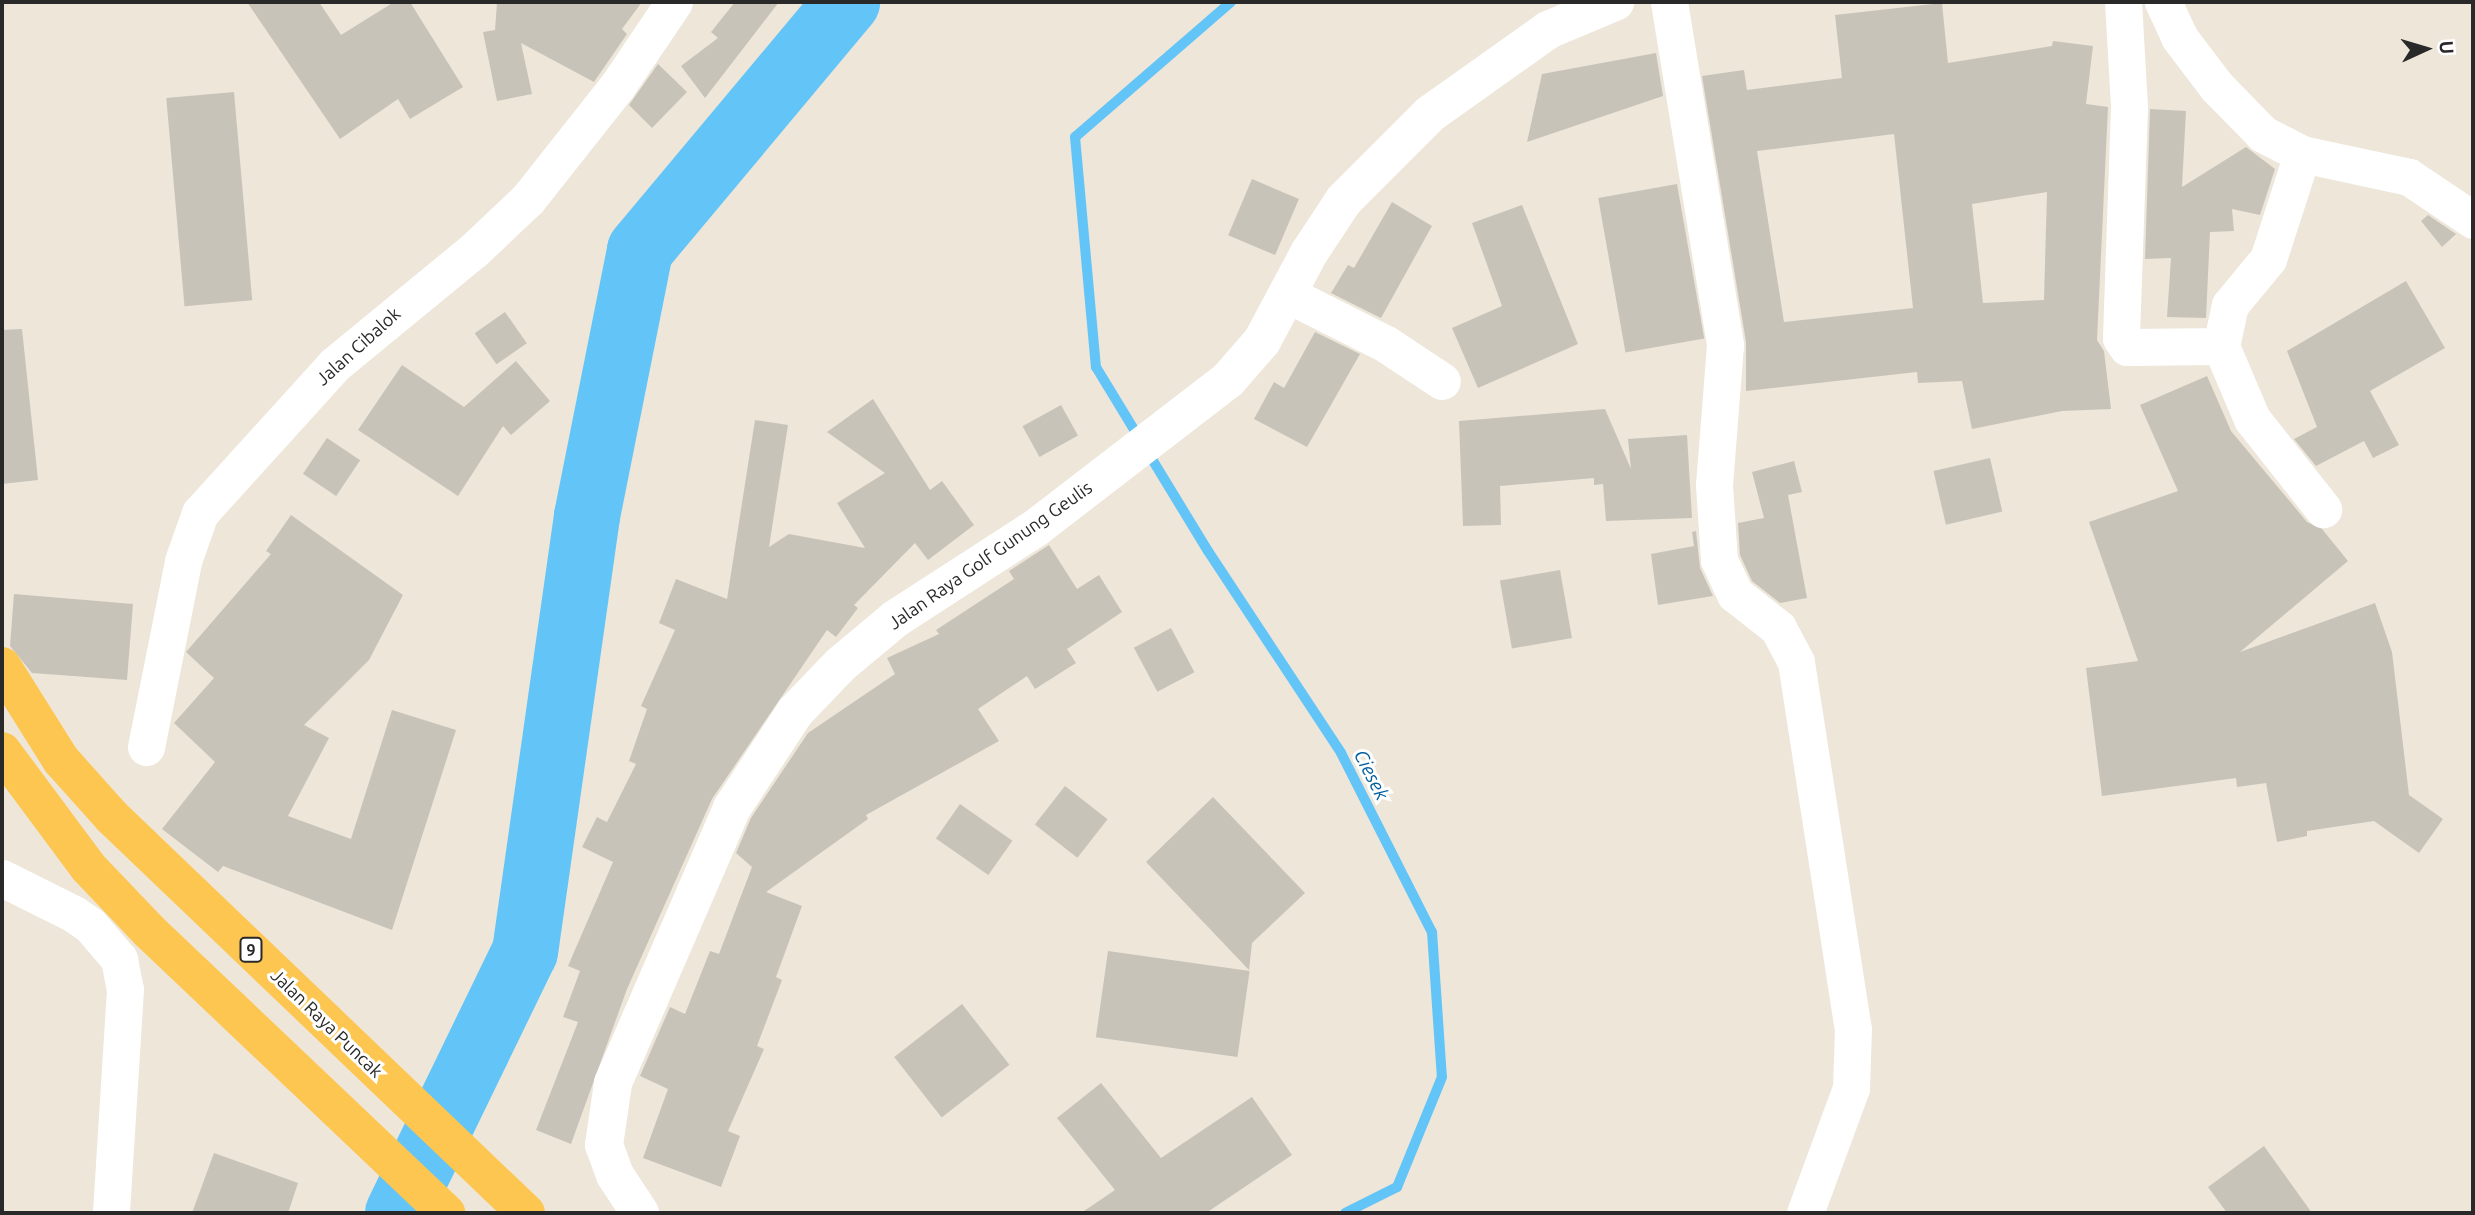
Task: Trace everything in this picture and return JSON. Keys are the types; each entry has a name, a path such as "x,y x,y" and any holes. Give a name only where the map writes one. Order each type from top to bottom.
{"highway":[{"name":"Jalan Raya Puncak","path":"2,666 61,760 112,817 526,1213"},
{"path":"2,751 88,867 131,913 446,1213"}],"main road":[{"name":"Jalan Raya Golf Gunung Geulis","path":"640,1213 615,1175 604,1144 613,1083 747,780 795,712 840,666 931,592 1037,527 1201,401 1252,355 1345,200 1413,129 1548,30 1615,2"}],"street":[{"name":"Jalan Cibalok","path":"146,747 183,561 201,513 334,365 528,199 618,85 674,2"},
{"path":"1669,2 1725,345 1714,485 1719,560 1735,594 1778,628 1796,662 1853,1029 1851,1088 1805,1213"},
{"path":"2123,2 2129,107 2121,338 2127,347 2221,346"},
{"path":"2164,2 2179,37 2216,86 2263,134 2302,154 2409,177 2473,220"},
{"path":"2302,154 2268,259 2230,305 2221,346 2252,419 2323,509"},
{"path":"1287,294 1395,349 1442,381"},
{"path":"2,878 82,919 119,959 125,989 111,1213"}],"building":[{"path":"247,2 319,2 341,35 394,2 410,2 463,87 410,119 398,99 340,139"},
{"path":"497,2 642,2 622,29 627,34 594,82 521,43 532,94 497,101 483,32 495,30"},
{"path":"735,2 779,2 705,98 681,66 718,38 711,32"},
{"path":"1942,3 1948,63 2052,46 2053,41 2093,46 2086,104 2108,107 2097,340 2104,351 2111,409 2062,411 1972,429 1962,381 1918,383 1917,372 1746,391 1746,342 1702,76 1744,70 1747,90 1842,78 1835,15","holes":["1894,134 1913,308 1784,322 1757,151","2047,192 2044,300 1983,303 1972,204"]},
{"path":"1656,53 1663,96 1527,142 1542,74"},
{"path":"658,64 687,92 652,128 629,105"},
{"path":"234,92 252,300 184,306 166,98"},
{"path":"2150,109 2186,111 2182,187 2246,147 2275,169 2260,215 2232,209 2234,231 2210,232 2206,318 2167,317 2171,258 2145,259"},
{"path":"1252,179 1299,199 1275,255 1228,235"},
{"path":"1677,184 1704,339 1625,353 1598,198"},
{"path":"1392,202 1432,226 1381,318 1331,293 1348,265 1354,268"},
{"path":"1522,205 1578,344 1478,388 1452,328 1502,306 1472,223"},
{"path":"2428,215 2456,234 2442,247 2421,221"},
{"path":"2406,281 2445,348 2370,391 2399,445 2373,458 2364,441 2316,466 2294,439 2317,427 2287,351"},
{"path":"505,312 527,343 496,364 475,333"},
{"path":"22,329 38,480 2,484 2,330"},
{"path":"1315,332 1360,354 1307,447 1254,419 1274,382 1284,388"},
{"path":"516,361 550,401 511,435 503,426 458,496 358,430 402,365 464,407"},
{"path":"2207,376 2231,431 2307,522 2322,529 2348,561 2240,652 2375,603 2392,652 2409,795 2443,819 2419,853 2374,821 2307,831 2307,836 2277,842 2266,783 2237,787 2236,778 2102,796 2086,668 2138,661 2089,522 2178,491 2140,405"},
{"path":"873,399 930,490 942,481 974,525 928,560 915,543 854,605 858,608 836,637 827,630 712,799 627,989 571,1144 536,1130 578,1022 563,1017 580,971 568,966 613,862 582,847 597,817 607,822 636,764 629,761 647,709 641,706 675,630 659,623 676,579 727,599 755,420 788,425 769,547 789,534 865,548 837,503 885,473 827,432"},
{"path":"1061,405 1078,436 1039,457 1023,426"},
{"path":"1605,409 1631,469 1628,439 1687,435 1692,518 1606,521 1603,484 1594,485 1594,478 1500,486 1501,525 1463,526 1459,421"},
{"path":"327,438 360,460 336,496 303,474"},
{"path":"1990,458 2002,512 1946,525 1933,471"},
{"path":"1794,461 1802,492 1788,495 1807,598 1780,603 1752,581 1740,555 1738,523 1764,518 1752,472"},
{"path":"291,515 403,595 369,660 304,725 329,738 288,816 351,839 392,710 456,730 392,930 223,866 218,872 162,829 215,762 174,723 214,678 186,652 271,554 266,551"},
{"path":"1696,531 1700,568 1713,596 1658,605 1651,554 1694,546 1692,532"},
{"path":"1049,545 1077,589 1099,575 1122,612 1067,649 1076,663 1035,689 1027,676 978,709 999,741 866,815 868,819 766,892 802,906 776,977 782,980 757,1046 764,1049 728,1131 740,1136 721,1187 643,1158 668,1089 640,1076 670,1007 685,1014 710,951 719,954 752,867 736,853 751,818 808,733 895,674 887,658 939,634 936,630 1014,579 1009,571"},
{"path":"1560,570 1572,638 1512,649 1500,581"},
{"path":"14,594 133,604 127,680 32,673 10,646"},
{"path":"1171,628 1194,672 1157,692 1134,648"},
{"path":"1065,786 1108,819 1077,858 1035,825"},
{"path":"1213,797 1305,893 1252,943 1249,970 1146,862"},
{"path":"960,804 1012,841 988,875 936,838"},
{"path":"1108,951 1250,971 1238,1057 1096,1037"},
{"path":"962,1004 1009,1065 942,1118 894,1057"},
{"path":"1101,1083 1161,1158 1252,1097 1292,1155 1206,1213 1081,1213 1115,1190 1057,1118"},
{"path":"2264,1146 2312,1213 2227,1213 2208,1187"},
{"path":"214,1153 298,1183 288,1213 192,1213"}],"waterway":[{"path":"398,1213 525,952 587,516 640,250 847,2"},
{"name":"Ciesek","path":"1231,2 1075,137 1096,367 1208,551 1341,753 1432,932 1442,1077 1397,1187 1345,1213"}]}
